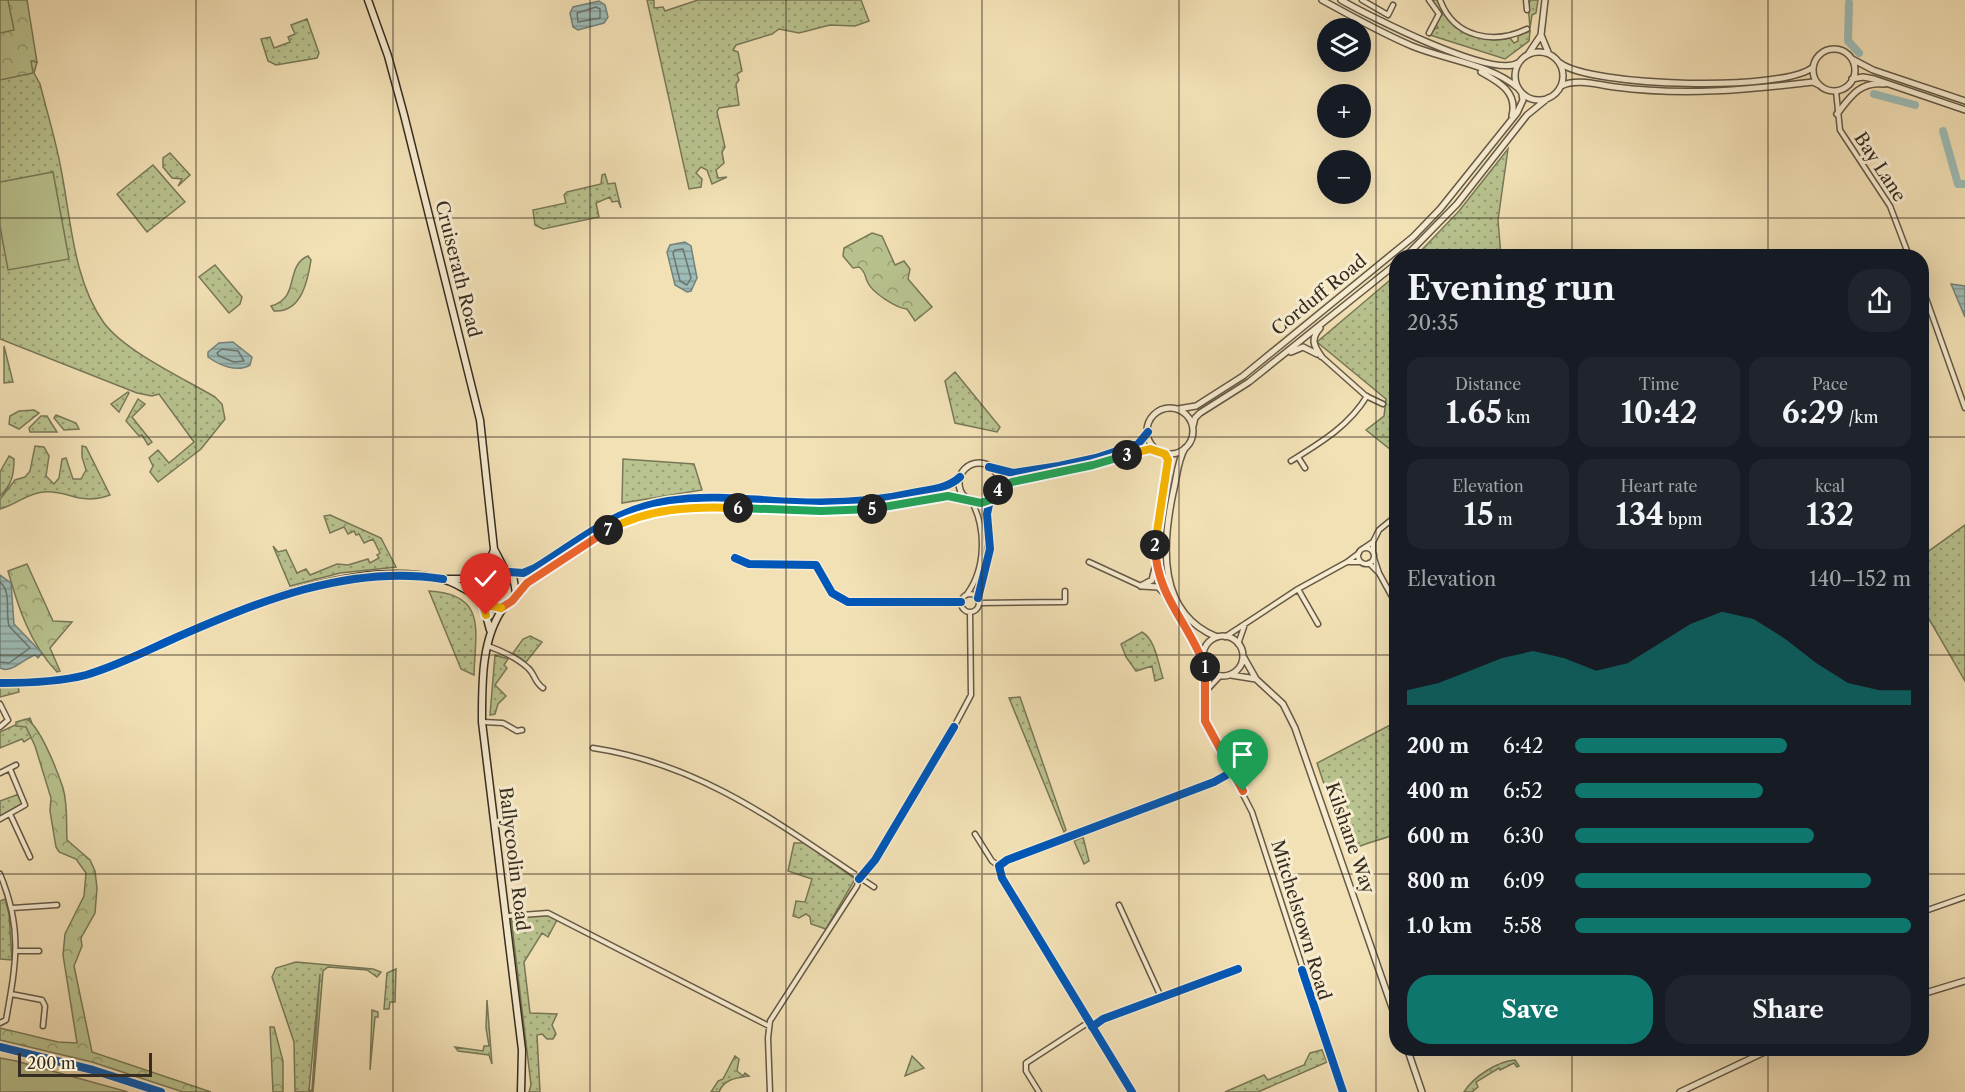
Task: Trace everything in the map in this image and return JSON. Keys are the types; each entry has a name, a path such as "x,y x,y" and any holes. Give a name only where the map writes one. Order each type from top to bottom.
{"main road":[{"name":"Cruiserath Road","path":"368,0 388,56 404,115 480,420 494,549 507,571"},
{"path":"0,683 46,681 88,674 246,608 339,581 387,574 474,579 482,574 495,568 507,571 516,582 515,596 504,607 494,608 483,604 476,589 482,574 491,562 494,549"},
{"path":"443,579 478,597"},
{"name":"Ballycoolin Road","path":"483,604 490,631 482,688 482,722 523,1057 521,1092"},
{"name":"Ballycoolin Road","path":"490,631 504,607"},
{"path":"0,1047 87,1068 161,1092"}],"street":[{"path":"1322,0 1402,42 1495,73 1534,100 1548,98"},
{"path":"1341,0 1390,26 1437,46 1507,68 1518,63 1528,54 1541,35 1545,0"},
{"path":"1362,0 1388,15 1393,5"},
{"path":"1429,0 1439,12 1435,28 1429,33"},
{"path":"1440,0 1451,18 1472,33 1492,39 1514,35 1527,29"},
{"path":"1527,10 1526,0 1532,0"},
{"path":"1514,35 1516,42"},
{"path":"1541,35 1549,53 1577,73 1670,83 1726,83 1758,80 1804,74 1813,67 1821,53 1832,49 1843,51 1852,59 1873,70 1965,101"},
{"path":"1528,54 1539,51 1549,53"},
{"path":"1852,59 1854,66 1852,79"},
{"path":"1518,63 1515,78 1520,91"},
{"path":"1560,63 1563,75 1561,86"},
{"path":"1466,65 1498,81 1510,94 1514,105 1509,123"},
{"path":"1813,67 1814,76 1819,85"},
{"path":"1413,249 1457,204 1527,115 1561,86 1578,83 1659,92 1705,93 1813,82 1836,90 1842,89 1852,79 1863,76 1965,110"},
{"path":"1837,114 1852,94 1871,84 1891,86 1921,94"},
{"name":"Bay Lane","path":"1836,90 1837,114 1845,138 1897,219 1907,249"},
{"name":"Corduff Road","path":"1399,249 1440,209 1509,123 1522,106 1520,91"},
{"name":"Corduff Road","path":"1178,409 1196,406 1218,394 1389,257"},
{"name":"Corduff Road","path":"1192,426 1200,413 1227,398 1267,368 1389,270"},
{"path":"1321,356 1314,346 1315,334 1353,299"},
{"path":"1929,307 1965,408"},
{"path":"1267,368 1298,348 1308,348 1321,356 1367,396 1383,404"},
{"path":"1291,461 1349,421 1367,396"},
{"path":"1185,448 1176,453 1165,454 1147,438 1151,418 1160,410 1178,409 1190,417 1192,426 1192,438 1178,464 1166,523 1166,564 1174,591 1185,613 1199,629 1217,637 1225,637 1238,644 1243,656 1239,667 1230,675"},
{"path":"507,571 523,573 535,568 604,522 630,510 656,503 700,498 799,502 863,501 948,486 973,465 989,466 1013,473 1096,458 1138,444 1148,432"},
{"path":"970,612 978,608 980,603 978,598 990,549 987,510 990,500 1003,486 1020,480 1093,465 1143,449 1158,450"},
{"path":"1141,586 1152,580 1155,574 1158,517 1168,470 1165,454"},
{"path":"1298,457 1305,468"},
{"path":"989,466 999,481 997,492"},
{"path":"960,477 960,488 966,498 972,502 981,503 990,500"},
{"path":"515,596 527,583 597,536 628,520 655,512 695,507 843,511 884,507 939,496 966,498"},
{"path":"961,602 972,587 982,549 981,523 972,502"},
{"path":"1225,637 1298,589 1347,562 1373,542 1379,530 1389,522"},
{"path":"1373,542 1373,555 1378,573"},
{"path":"1364,549 1373,555"},
{"path":"1359,553 1361,562"},
{"path":"1369,563 1373,555"},
{"path":"735,558 749,564 816,565 832,593 856,603 961,602"},
{"path":"1156,558 1164,594"},
{"path":"1089,562 1141,586 1158,587 1203,658 1205,666 1220,676 1230,675 1256,679"},
{"path":"1347,562 1369,563 1389,592"},
{"path":"1298,589 1318,624"},
{"path":"980,603 1065,602 1065,591"},
{"path":"967,594 978,598"},
{"path":"961,602 963,608 970,612"},
{"path":"954,727 971,695 970,612"},
{"path":"1238,644 1246,623"},
{"path":"1203,658 1205,646 1217,637"},
{"path":"488,646 506,653 529,669 535,683 543,687"},
{"name":"Kilshane Way","path":"1243,656 1256,679 1283,704 1295,728 1389,999"},
{"name":"Mitchelstown Road","path":"1205,666 1205,721 1252,812 1265,846 1302,970 1343,1092"},
{"path":"1205,693 1220,676"},
{"path":"0,704 8,720 0,727"},
{"path":"482,722 502,723 517,731 522,730"},
{"path":"593,748 654,761 709,782 745,802 874,887"},
{"path":"0,773 16,765"},
{"path":"0,819 25,805 10,768"},
{"path":"999,866 1007,860 1214,782 1232,772"},
{"path":"10,814 30,857"},
{"path":"975,834 992,861 999,866 1002,878 1132,1092"},
{"path":"0,874 12,908 17,951 6,1020 0,1023"},
{"path":"770,1092 769,1026 857,886 859,879"},
{"path":"1929,910 1965,897"},
{"path":"12,908 57,905"},
{"path":"1119,905 1161,997"},
{"path":"507,915 548,913 769,1026"},
{"path":"17,951 39,951"},
{"path":"1039,1092 1026,1071 1026,1063 1091,1024 1238,969"},
{"path":"1929,992 1965,981"},
{"path":"11,994 43,1001 43,1026"},
{"path":"1410,1056 1422,1092"},
{"path":"1680,1092 1756,1056"}],"green space":[{"path":"0,0 27,0 37,62 31,61 33,73 0,80"},
{"path":"0,0 8,0 14,30 0,33"},
{"path":"647,0 654,0 654,8 663,7 665,11 698,0 861,0 869,21 855,26 830,25 799,33 779,29 772,34 736,45 733,50 738,52 742,71 737,74 739,80 736,84 739,105 719,108 717,112 725,147 722,152 724,163 716,170 718,178 727,177 712,184 707,170 701,167 696,173 702,179 701,187 689,189"},
{"path":"1431,0 1438,0 1458,27 1477,37 1499,40 1510,38 1514,43 1518,41 1518,36 1530,31 1529,41 1505,59 1430,35 1433,29 1438,28 1436,24 1440,13"},
{"path":"1531,0 1538,0 1530,28 1528,4"},
{"path":"307,19 319,53 317,58 276,65 268,61 261,39 270,37 274,48 290,42 288,37 295,34 291,25"},
{"path":"26,59 37,62 34,73 40,84 57,148 79,269 94,306 104,323 126,344 156,364 215,397 222,404 225,419 201,449 158,482 150,472 153,466 149,458 158,450 169,463 194,442 159,394 152,396 137,393 0,339 0,69"},
{"path":"1508,149 1498,220 1500,249 1423,249 1459,211"},
{"path":"170,153 190,175 178,186 182,179 172,178 163,167 163,158"},
{"path":"153,165 185,202 147,232 117,194"},
{"path":"53,172 69,259 8,270 0,226 0,182"},
{"path":"605,174 608,184 615,183 621,208 618,201 612,202 610,197 596,203 599,217 543,229 535,225 533,210 566,203 564,195 567,192 601,184 602,175"},
{"path":"872,233 882,236 895,265 904,261 910,269 908,279 932,307 915,321 907,309 891,303 875,291 868,283 863,270 859,267 853,268 843,256 844,248"},
{"path":"308,256 311,260 302,293 291,307 274,311 271,306 286,296 296,267"},
{"path":"215,265 242,297 240,304 229,313 199,277"},
{"path":"1389,281 1389,448 1366,430 1384,416 1386,399 1317,342"},
{"path":"4,346 13,382 4,383"},
{"path":"955,372 1000,427 997,432 955,423 945,381"},
{"path":"129,393 119,412 111,404"},
{"path":"138,399 145,404 132,417 152,442 148,445 142,435 139,436 126,421"},
{"path":"34,410 39,413 19,429 9,424 10,416 19,411"},
{"path":"56,415 76,423 79,429 64,430 54,418"},
{"path":"41,416 47,416 57,432 30,432 29,428"},
{"path":"35,446 44,447 49,456 46,476 54,484 59,478 62,459 66,458 73,479 81,479 86,470 82,457 82,446 86,447 110,495 91,499 44,492 0,509 0,499 15,480 25,477 30,471"},
{"path":"9,456 14,459 13,475 0,496 0,472"},
{"path":"623,459 694,464 702,490 622,503"},
{"path":"330,515 381,538 396,567 340,573 290,586 273,546 278,552 286,550 297,573 306,569 310,575 337,564 348,565 368,559 370,563 379,558 377,555 380,553 373,539 364,543 359,534 356,535 354,531 348,534 344,527 330,533 324,516"},
{"path":"1965,525 1965,681 1929,619 1929,551"},
{"path":"27,564 53,621 72,622 50,648 60,671 57,672 32,637 8,571"},
{"path":"429,591 461,599 469,608 476,630 474,675 461,669"},
{"path":"1142,632 1153,646 1163,678 1155,681 1152,666 1136,671 1126,657 1121,644"},
{"path":"530,636 542,642 526,662 513,653 523,639"},
{"path":"495,655 508,659 504,665 507,668 495,685 506,696 498,704 495,714 490,715"},
{"path":"0,685 18,686 19,692 0,697"},
{"path":"1020,697 1066,830 1064,832 1009,698"},
{"path":"30,718 36,734 24,742 22,739 0,748 0,732"},
{"path":"26,719 43,740 63,788 67,840 90,860 95,871 97,888 95,913 81,938 82,946 74,966 92,1052 211,1092 183,1092 92,1062 0,1040 0,1028 58,1042 77,1043 63,955 65,934 84,896 86,873 76,859 59,852 56,847 50,811 51,798 35,746 26,727 16,726 16,722"},
{"path":"1389,726 1389,836 1347,852 1317,763"},
{"path":"19,794 22,803 19,807 0,816 0,801"},
{"path":"1083,837 1089,861 1084,864 1074,841"},
{"path":"794,843 804,843 855,879 826,929 811,924 810,917 806,914 799,918 793,916 796,901 805,902 812,879 788,871"},
{"path":"5,899 9,914 12,960 0,959 0,901"},
{"path":"548,914 558,918 548,937 542,933 524,962 530,1013 557,1014 552,1025 556,1034 553,1039 547,1039 542,1034 537,1035 540,1092 529,1092 531,1085 511,917"},
{"path":"296,962 373,969 381,972 377,977 367,970 328,967 323,971 313,1092 295,1092 294,1042 272,977 276,968","holes":["320,974 312,1090 309,1091"]},
{"path":"396,969 395,1002 390,1002 389,1009 384,1009 387,973"},
{"path":"487,1000 492,1064 489,1055 458,1051 455,1047 483,1051 484,1046 489,1046 486,1028"},
{"path":"372,1010 378,1012 378,1017 375,1017 370,1070"},
{"path":"270,1027 274,1027 283,1061 283,1092 273,1092"},
{"path":"1322,1050 1327,1062 1258,1092 1225,1092 1264,1075 1268,1080 1304,1065 1310,1053"},
{"path":"735,1056 739,1059 737,1071 743,1076 745,1073 749,1076 731,1080 724,1084 719,1092 711,1092 718,1081 723,1079"},
{"path":"912,1056 924,1068 905,1076"},
{"path":"0,1058 16,1061 128,1092 0,1092"},
{"path":"1515,1060 1519,1066 1517,1067 1514,1063 1500,1070 1499,1068 1476,1082 1478,1087 1472,1092 1464,1092 1486,1071 1501,1063"}],"water":[{"path":"599,1 605,5 608,17 604,23 578,30 573,27 570,13 573,7"},
{"path":"685,242 691,246 697,278 691,291 687,292 675,285 667,252 670,245"},
{"path":"1951,284 1965,286 1965,317"},
{"path":"233,342 252,357 250,365 234,368 217,363 208,357 208,352 219,343"},
{"path":"0,575 11,583 14,624 42,653 38,658 35,655 8,669 0,668"}],"waterway":[{"path":"1849,3 1848,41 1859,53"},
{"path":"1874,94 1915,105"},
{"path":"1943,131 1958,184 1965,184"}],"cycle path":[{"path":"989,467 1013,473 1096,458 1138,444 1148,432"},
{"path":"509,572 523,573 535,568 598,527 648,505 684,499 716,498 810,503 857,501 935,489 950,484 960,477"},
{"path":"978,598 990,549 987,514 990,500"},
{"path":"735,558 749,564 816,565 832,593 848,602 961,602"},
{"path":"0,683 44,682 86,675 272,599 339,581 408,576 443,579"},
{"path":"859,879 875,860 954,727"},
{"path":"1132,1092 1002,878 999,866 1007,860 1214,782 1232,772"},
{"path":"1092,1027 1103,1019 1238,969"},
{"path":"1302,970 1343,1092"},
{"path":"0,1047 93,1070 161,1092"}],"route":[{"path":"486,615 483,604 497,609 508,605 527,583 560,564 590,540 614,526 655,512 695,507 799,511 863,510 939,496 966,498 972,502 981,503 990,500 1003,486 1012,482 1093,465 1143,449 1158,450 1165,454 1168,460 1168,470 1155,537 1158,574 1164,594 1195,641 1203,658 1206,677 1203,705 1205,721 1210,734 1243,791"}]}
